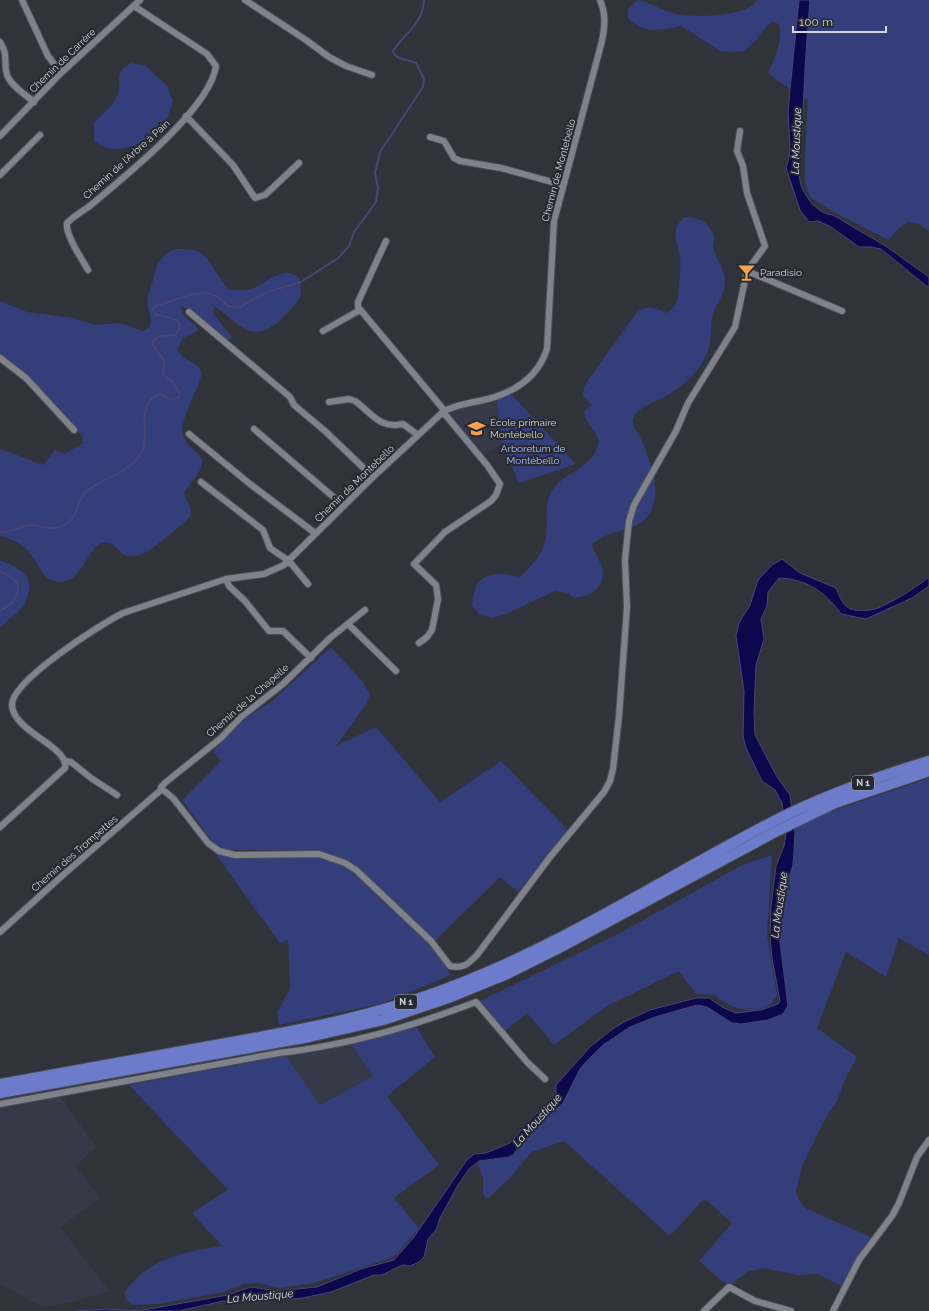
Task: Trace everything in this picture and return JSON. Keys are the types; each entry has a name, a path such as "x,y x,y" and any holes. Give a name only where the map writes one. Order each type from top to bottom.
{"highway":[{"name":"N 1","path":"0,1084 307,1029 380,1011 448,988 504,965 573,930 799,809 880,776 929,761"},
{"name":"N 1","path":"0,1093 309,1038 383,1020 448,998 507,974 557,949 777,831 835,803 929,771"}],"street":[{"path":"22,0 48,56 60,74"},
{"name":"Chemin de Carrère","path":"0,136 60,74 140,0"},
{"path":"245,0 329,57 346,66 372,75"},
{"name":"Chemin de Montebello","path":"117,795 91,778 71,762 65,761 57,752 18,720 12,706 13,698 18,690 48,663 108,621 142,605 226,579 264,574 273,571 289,561 315,533 444,411 454,406 505,394 533,374 543,361 547,349 553,228 605,27 604,12 601,0"},
{"name":"Chemin de l'Arbre à Pain","path":"88,270 69,236 66,227 67,223 163,141 186,116 210,84 215,74 216,66 207,54 134,6"},
{"path":"0,42 6,52 7,74 9,80 34,102"},
{"path":"186,116 233,165 255,198 264,195 299,163"},
{"path":"162,789 173,798 208,843 219,851 235,854 319,854 333,857 345,863 365,878 431,941 450,966 461,967 468,964 477,955 610,781 613,769 619,716 627,607 625,560 629,521 634,506 676,431 688,403 735,327 747,271 750,265 764,250 765,243 746,193 743,166 736,151 740,131"},
{"path":"0,176 40,135"},
{"path":"430,138 444,141 454,158 460,161 501,168 564,185"},
{"path":"386,241 358,302 358,306 488,465 500,484 496,495 491,501 445,532 414,564 436,586 438,599 432,630 427,637 419,643"},
{"path":"747,271 842,311"},
{"path":"323,331 360,310"},
{"path":"189,312 290,397 294,405 325,431 373,477"},
{"path":"0,358 26,378 74,430"},
{"path":"329,402 349,399 355,401 385,425 391,426 403,424 418,435"},
{"path":"254,429 344,506"},
{"path":"189,434 250,484 315,533"},
{"path":"200,482 263,530 270,548 289,561 308,584"},
{"path":"226,579 229,586 247,603 269,631 283,630 311,658"},
{"name":"Chemin de la Chapelle","path":"162,789 161,787 166,782 221,738 241,717 311,658 330,638 349,625 365,610"},
{"path":"349,625 396,671"},
{"path":"0,827 62,773 65,768 65,761"},
{"name":"Chemin des Trompettes","path":"0,932 162,789"},
{"path":"0,1104 279,1053 315,1049 352,1042 391,1032 476,1002 527,1062 545,1079"},
{"path":"833,1311 859,1260 892,1216 899,1203 917,1157 929,1140"},
{"path":"704,1311 729,1287 755,1301 791,1311"}],"shaded area":[{"name":"École primaire Montébello","path":"497,397 502,444 478,458 444,410"},
{"path":"351,1044 373,1076 320,1105 286,1056"},
{"path":"60,1096 96,1147 75,1166 101,1198 60,1227 109,1291 76,1301 42,1307 0,1284 0,1108"}],"green space":[{"path":"637,0 680,15 704,16 742,10 751,6 757,0 929,0 929,231 919,224 908,222 899,228 888,240 834,212 810,197 805,183 808,100 768,73 778,50 780,38 779,25 774,21 767,26 756,40 744,51 720,51 681,26 659,30 641,27 628,18 628,9"},
{"path":"132,63 146,66 167,86 173,101 165,122 146,140 128,148 109,149 101,146 94,140 94,123 110,107 117,97 119,92 120,74 126,66"},
{"path":"684,217 702,221 712,231 714,237 713,246 725,276 725,285 723,293 713,313 710,343 705,359 690,378 677,389 639,410 633,419 634,427 648,455 654,480 655,496 650,513 636,525 628,529 609,534 592,544 601,565 603,575 600,585 592,593 574,598 568,593 555,591 508,613 492,618 480,614 472,606 473,595 480,580 493,574 520,577 529,568 540,554 545,543 547,505 554,488 592,458 597,450 599,440 585,417 584,411 592,405 583,396 584,387 589,379 637,312 645,308 652,308 666,313 676,304 678,298 680,262 676,232 679,222"},
{"path":"175,249 191,250 203,254 229,290 247,290 254,288 274,277 287,273 293,274 300,279 301,296 278,323 262,331 254,332 245,329 215,307 212,312 232,339 227,339 188,308 181,307 184,316 197,327 197,331 183,338 177,350 184,357 197,365 201,371 199,382 184,419 183,428 183,435 185,439 203,461 199,472 184,493 191,510 190,516 154,547 144,553 134,556 126,555 122,554 110,543 100,544 95,547 78,573 72,578 65,581 52,581 43,574 24,547 15,541 0,536 0,451 1,449 43,465 55,450 64,454 83,443 83,438 56,404 34,383 0,355 0,301 27,312 73,318 95,325 120,323 143,331 150,327 151,323 147,300 158,263 167,253"},
{"name":"Arboretum de Montébello","path":"511,394 576,464 519,483 502,444 497,399"},
{"path":"0,560 24,573 29,583 29,590 22,608 0,628"},
{"path":"331,647 363,682 370,695 365,706 336,746 376,727 440,802 501,761 568,830 518,892 500,877 431,945 451,975 380,1004 279,1025 277,1012 290,989 288,940 280,943 214,852 230,858 292,856 294,850 226,850 213,843 182,800 221,761 214,753 214,750 247,717 271,702"},
{"path":"929,778 929,955 899,938 886,977 846,952 817,1028 857,1057 844,1082 837,1101 823,1123 802,1166 796,1192 800,1202 807,1209 875,1239 845,1288 818,1274 798,1275 763,1268 747,1272 729,1287 699,1261 732,1223 706,1200 702,1201 670,1236 564,1141 531,1152 511,1177 488,1198 485,1197 483,1193 483,1177 477,1164 479,1161 509,1157 513,1155 533,1129 563,1103 580,1069 586,1062 603,1045 630,1027 655,1017 698,1005 707,1007 732,1023 754,1022 783,1014 788,1006 779,934 786,885 793,865 796,826 830,812"},
{"path":"772,855 767,935 777,995 772,1003 764,1008 747,1010 729,1005 715,995 696,994 679,971 607,1006 554,1045 527,1013 504,1032 478,1002 622,932 742,865"},
{"path":"416,1026 435,1057 387,1096 439,1165 394,1198 419,1228 398,1253 391,1258 314,1283 280,1288 257,1283 244,1284 224,1292 159,1304 132,1305 125,1299 125,1291 140,1275 158,1263 190,1252 222,1246 192,1213 228,1190 129,1085 286,1056 320,1105 373,1076 351,1044"}],"water":[{"name":"La Moustique","path":"799,0 810,0 799,160 799,175 802,188 807,198 814,206 823,212 833,215 887,247 929,277 929,288 881,249 859,247 831,227 818,221 809,222 800,210 786,168 789,158 790,144 788,113"},
{"name":"La Moustique","path":"782,559 800,573 836,588 847,607 861,611 875,609 888,604 929,577 929,586 912,598 866,619 841,614 822,593 807,584 798,581 779,578 768,592 767,606 761,619 764,639 756,665 754,713 755,735 777,777 790,795 795,833 793,865 786,885 779,934 788,1006 783,1014 768,1020 741,1024 732,1023 707,1007 697,1005 655,1017 630,1027 603,1045 580,1069 563,1103 533,1129 513,1155 509,1157 479,1161 470,1168 459,1183 440,1218 436,1230 428,1239 424,1257 419,1262 410,1266 402,1265 382,1275 374,1275 331,1292 303,1298 260,1302 223,1301 179,1311 138,1311 228,1295 251,1287 277,1291 317,1287 361,1269 394,1260 414,1237 467,1160 474,1154 486,1153 510,1143 536,1114 547,1107 556,1093 556,1085 590,1047 614,1028 650,1010 696,998 709,998 722,1007 736,1013 761,1010 778,1004 780,1001 772,958 770,937 771,906 776,866 784,846 786,834 782,803 775,790 762,781 746,748 743,736 744,691 736,636 739,623 750,605 758,580 772,565"},
{"path":"106,1309 138,1311 76,1311"}],"waterway":[{"path":"0,532 10,531 28,525 54,528 68,523 75,515 82,496 86,492 101,482 123,471 137,460 144,445 144,421 147,405 151,399 159,394 172,400 179,397 180,394 173,383 163,374 164,361 153,345 153,341 159,336 175,335 180,325 173,319 155,314 153,309 156,306 192,294 205,293 217,296 228,306 240,307 267,292 301,282 338,258 349,246 354,232 376,202 378,188 375,173 380,152 423,87 424,79 416,63 399,58 393,51 417,22 423,8 424,0"},
{"path":"0,572 14,580 18,590 13,601 0,611"}],"place":[{"name":"Paradisio","path":"747,272"},
{"name":"École primaire Montébello","path":"477,428"}]}
